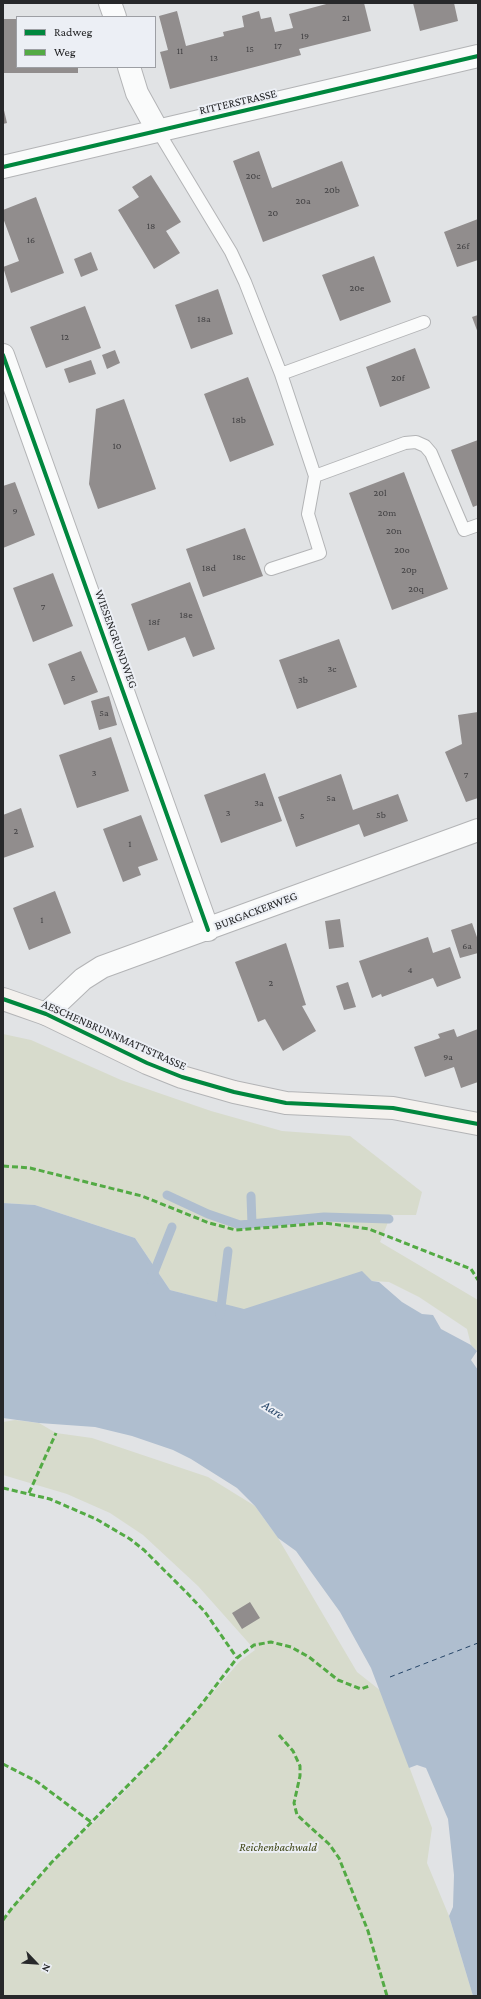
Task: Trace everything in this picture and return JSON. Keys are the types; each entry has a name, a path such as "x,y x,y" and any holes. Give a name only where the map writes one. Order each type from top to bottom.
{"street":[{"path":"110,3 115,16"},
{"name":"RITTERSTRASSE","path":"3,167 478,56"},
{"path":"129,68 137,93 158,131"},
{"name":"WIESENGRUNDWEG","path":"3,354 208,930"},
{"name":"BURGACKERWEG","path":"46,1014 83,979 102,967 208,930 310,890 478,830"},
{"name":"AESCHENBRUNNMATTSTRASSE","path":"3,999 46,1014 147,1063 182,1077 234,1092 286,1103 394,1108 478,1124"}],"lane":[{"path":"158,131 231,252 245,282 281,374 314,476 308,514 320,553 271,569"},
{"path":"281,374 424,322"},
{"path":"314,476 405,443 416,442 425,446 431,453 464,530 478,525"}],"green space":[{"path":"3,1034 31,1040 121,1080 211,1111 282,1131 350,1136 422,1192 416,1215 391,1215 380,1242 478,1300 478,1352 471,1345 467,1329 419,1297 389,1282 372,1281 362,1272 244,1310 170,1290 135,1238 35,1205 3,1203"},
{"name":"Reichenbachwald","path":"15,1420 39,1423 56,1433 92,1438 208,1477 255,1506 278,1538 357,1672 381,1691 432,1828 427,1863 449,1916 473,1996 3,1996 3,1921 12,1908 52,1864 115,1802 163,1751 240,1661 255,1650 198,1586 143,1535 110,1513 67,1494 3,1475 3,1422"}],"water":[{"name":"Aare","path":"3,1203 35,1205 135,1238 170,1290 244,1309 362,1271 372,1281 379,1282 402,1302 422,1314 433,1315 441,1329 471,1345 477,1351 471,1360 478,1370 478,1996 473,1996 449,1916 453,1907 454,1875 448,1819 426,1768 417,1765 409,1768 371,1668 340,1612 296,1551 278,1538 255,1506 237,1488 191,1459 173,1450 132,1436 95,1427 39,1423 3,1418"}],"building":[{"path":"330,3 364,3 371,31 299,49 301,55 170,89 160,52 168,50 159,16 177,11 186,46 224,36 223,32 244,27 242,16 259,11 261,19 271,17 275,32 293,28 289,14"},
{"path":"413,3 454,3 458,21 420,31"},
{"path":"3,19 16,19 16,68 78,68 78,73 3,73"},
{"path":"3,106 7,123 3,124"},
{"path":"259,151 272,188 342,161 359,206 263,242 233,161"},
{"path":"151,175 181,222 166,231 180,253 154,269 118,210 139,197 132,187"},
{"path":"36,197 64,273 11,293 3,267 19,261 3,218 3,210"},
{"path":"478,219 478,260 457,267 444,232"},
{"path":"91,252 98,270 81,277 74,259"},
{"path":"374,256 391,302 340,321 322,275"},
{"path":"218,289 233,334 191,349 175,305"},
{"path":"85,306 101,348 46,368 30,327"},
{"path":"478,315 478,333 472,317"},
{"path":"415,348 430,388 380,407 366,367"},
{"path":"115,350 120,363 107,369 102,355"},
{"path":"91,360 96,374 69,383 64,369"},
{"path":"248,377 274,445 230,462 204,394"},
{"path":"124,399 156,489 98,509 89,484 96,409"},
{"path":"478,440 478,505 473,507 451,450"},
{"path":"404,472 448,589 392,610 349,493"},
{"path":"15,482 35,535 3,548 3,486"},
{"path":"245,528 263,576 203,597 186,549"},
{"path":"53,573 73,626 33,642 13,588"},
{"path":"190,582 215,649 193,657 185,637 148,651 131,604"},
{"path":"339,639 357,687 297,709 279,660"},
{"path":"81,651 98,692 64,705 48,664"},
{"path":"109,696 117,725 99,730 91,701"},
{"path":"478,712 478,798 466,802 445,752 462,744 458,715"},
{"path":"111,737 129,791 77,808 59,755"},
{"path":"265,773 282,821 221,843 204,795"},
{"path":"341,774 353,810 398,794 408,821 364,837 359,824 296,847 278,797"},
{"path":"21,808 34,847 3,858 3,815"},
{"path":"141,815 158,860 138,867 141,875 123,882 103,829"},
{"path":"55,891 71,933 29,950 13,908"},
{"path":"340,919 344,947 329,949 325,921"},
{"path":"472,923 478,940 478,953 460,958 451,930"},
{"path":"428,937 433,953 450,947 461,978 437,987 433,978 382,997 381,994 372,998 359,961"},
{"path":"286,943 306,1005 302,1006 316,1031 283,1051 265,1019 258,1022 235,962"},
{"path":"348,982 356,1007 344,1010 336,986"},
{"path":"454,1029 457,1037 478,1029 478,1082 461,1088 454,1067 425,1077 414,1047 440,1038 438,1034"},
{"path":"250,1602 260,1618 242,1629 232,1613"}],"waterway":[{"path":"167,1195 208,1214 240,1225 324,1217 389,1219"},
{"path":"251,1196 252,1224"},
{"path":"151,1280 172,1227"},
{"path":"220,1315 228,1251"}],"ferry route":[{"path":"390,1677 478,1643"}],"marked path":[{"path":"3,1166 30,1168 142,1196 209,1223 236,1230 325,1223 369,1229 471,1269 478,1280"},
{"path":"29,1493 56,1433"},
{"path":"3,1488 50,1499 96,1519 130,1539 144,1550 205,1612 237,1658"},
{"path":"3,1920 51,1863 162,1751 201,1705 237,1658 254,1645 271,1642 291,1647 309,1657 338,1680 361,1689 369,1686"},
{"path":"279,1735 293,1751 300,1766 300,1776 294,1803 297,1815 329,1844 339,1858 368,1931 387,1996"},
{"path":"3,1764 36,1781 91,1822"}],"cycle path":[{"path":"3,167 478,56"},
{"path":"3,355 208,930"},
{"path":"3,999 46,1014 147,1063 182,1077 234,1092 286,1103 393,1108 478,1124"}]}
